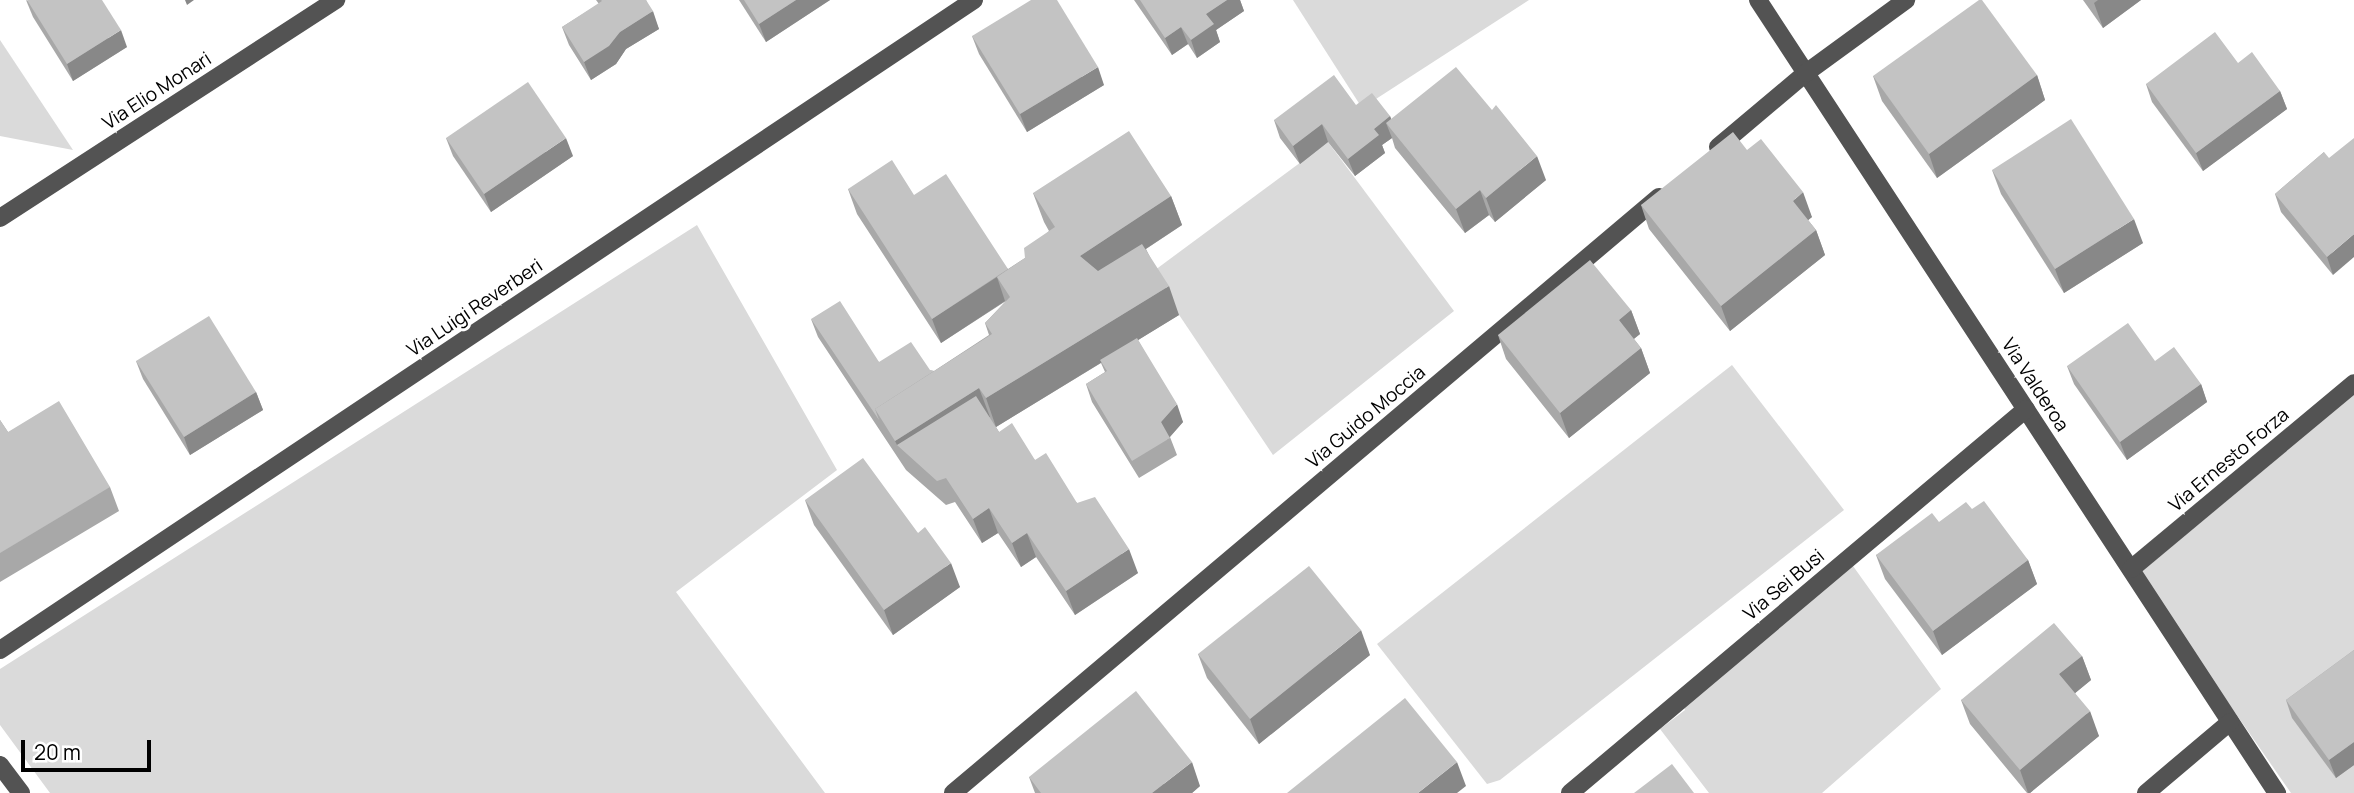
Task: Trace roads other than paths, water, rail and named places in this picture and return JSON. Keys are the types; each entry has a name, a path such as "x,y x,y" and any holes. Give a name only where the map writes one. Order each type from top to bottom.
{"street":[{"name":"Via Elio Monari","path":"0,218 336,0"},
{"name":"Via Luigi Reverberi","path":"0,650 974,0"},
{"name":"Via Valderoa","path":"1758,0 2277,793"},
{"path":"1700,162 1806,73 1906,0"},
{"name":"Via Guido Moccia","path":"953,793 1679,180"},
{"name":"Via Ernesto Forza","path":"2131,569 2354,383"},
{"name":"Via Sei Busi","path":"1570,793 2026,409"},
{"path":"2146,793 2230,722"},
{"path":"0,765 21,793"}]}
